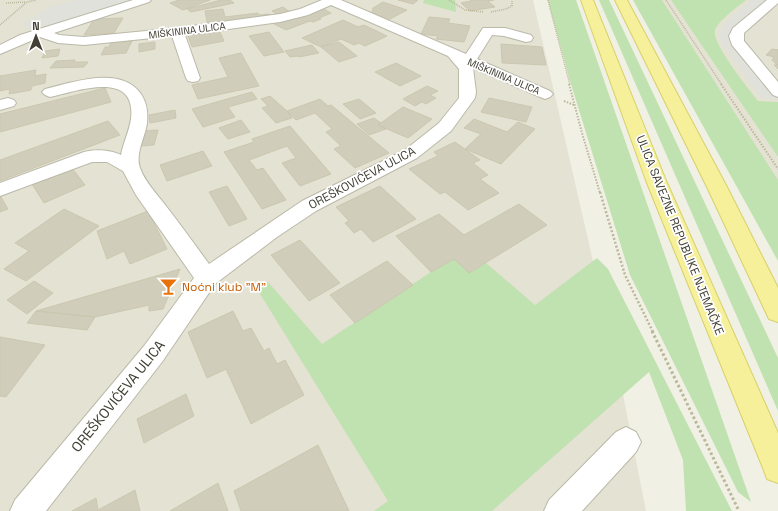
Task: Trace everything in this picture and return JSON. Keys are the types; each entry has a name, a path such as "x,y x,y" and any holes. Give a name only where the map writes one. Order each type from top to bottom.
{"main road":[{"name":"ULICA SAVEZNE REPUBLIKE NJEMAČKE","path":"587,0 657,183 778,468"},
{"path":"621,0 717,187 778,312"}],"street":[{"path":"0,50 25,38 145,0"},
{"name":"MIŠKININA ULICA","path":"40,33 58,40 84,41 177,32 280,18 304,12 331,0 545,94"},
{"path":"774,0 738,31 736,36 737,42 778,92"},
{"path":"521,84 480,88 461,58 488,31 505,32 526,38"},
{"path":"177,32 193,78"},
{"path":"50,92 109,82 121,84 130,90 138,99 140,112 131,151 130,167"},
{"name":"OREŠKOVIĆEVA ULICA","path":"26,511 153,354 207,278 270,232 309,206 411,154 445,127 467,98 480,88"},
{"path":"0,190 90,156 111,157 130,167 147,194 207,278"},
{"path":"560,511 626,442"}],"path":[{"path":"6,3 36,0"},
{"path":"449,0 464,11 476,13 506,9 512,6 512,0"},
{"path":"548,0 582,134 626,275 739,511"},
{"path":"666,0 778,169"},
{"path":"0,25 27,2"},
{"path":"772,159 778,161"}],"shaded area":[{"path":"0,0 533,0 619,374 646,511 0,511"},
{"path":"75,0 137,0 32,32 23,24 49,7"},
{"path":"651,0 778,0 778,187"},
{"path":"751,0 765,0 737,25 729,36 734,48 776,99 761,98 720,40 719,36 724,25"}],"green space":[{"path":"424,0 455,0 456,12 423,3"},
{"path":"548,0 576,0 751,502 738,492 630,275 570,81"},
{"path":"599,0 609,0 778,358 778,411"},
{"path":"633,0 662,0 778,180 778,261"},
{"path":"671,0 746,0 720,22 715,30 715,36 724,55 758,101 778,102 778,157"},
{"path":"597,258 608,269 732,511 686,511 683,460 649,372 492,511 374,511 388,501 257,289 268,282 322,344 431,272 454,259 486,263 535,305"}],"building":[{"path":"179,0 210,0 183,10 170,3"},
{"path":"221,0 230,0 234,3 191,12 187,9"},
{"path":"398,0 418,0 413,4"},
{"path":"470,0 494,0 488,1 495,7 470,11 461,3 471,1"},
{"path":"383,2 407,10 388,20 372,14 373,8"},
{"path":"283,7 291,13 280,16 272,11"},
{"path":"322,8 331,13 313,22 310,21 286,30 272,23 288,19 291,20"},
{"path":"223,9 225,17 258,13 259,15 269,14 270,17 208,26 205,11"},
{"path":"429,17 450,19 448,23 470,26 464,42 436,39 438,36 421,34"},
{"path":"123,18 114,33 84,35 94,19"},
{"path":"343,20 358,27 364,25 387,36 365,46 359,43 354,45 341,39 321,47 302,38"},
{"path":"219,30 224,41 192,47 188,36"},
{"path":"269,32 284,52 264,56 249,36"},
{"path":"132,41 126,53 101,55 105,47 109,47 111,42"},
{"path":"155,42 155,49 139,52 139,44"},
{"path":"339,42 357,56 339,62 321,47"},
{"path":"501,44 542,47 546,65 502,63"},
{"path":"312,45 319,53 299,57 290,57 285,51"},
{"path":"60,49 58,56 42,58 45,51"},
{"path":"772,49 778,49 778,69 774,65 777,65 772,60 774,57 766,55"},
{"path":"241,53 259,86 198,99 192,85 228,77 219,58"},
{"path":"75,60 74,62 88,62 84,67 50,68 56,61"},
{"path":"396,63 421,76 400,86 375,72"},
{"path":"36,70 35,76 46,74 45,83 32,86 31,90 9,94 10,89 0,91 0,76"},
{"path":"427,86 438,91 430,95 436,98 426,104 422,102 415,106 403,99"},
{"path":"105,88 111,102 0,132 0,114"},
{"path":"252,92 257,99 228,107 235,117 203,127 192,109"},
{"path":"270,96 287,111 292,118 276,123 262,108 268,106 261,99"},
{"path":"489,98 532,107 526,122 481,112"},
{"path":"320,99 328,106 331,105 389,153 355,168 334,149 341,146 326,132 332,129 315,113 296,120 287,111"},
{"path":"359,99 376,113 360,119 343,104"},
{"path":"403,107 432,119 408,138 378,125"},
{"path":"175,110 176,118 150,123 149,115"},
{"path":"374,118 381,123 378,125 386,129 369,135 357,124"},
{"path":"474,119 507,132 518,122 535,129 501,164 465,149 481,134 464,128"},
{"path":"241,120 250,132 228,139 219,128"},
{"path":"108,121 120,135 0,181 0,160"},
{"path":"290,126 331,174 300,186 282,163 296,158 287,146 249,160 257,170 263,168 286,200 262,209 224,152 254,142 252,139"},
{"path":"158,130 154,145 141,146 145,131"},
{"path":"455,142 480,160 473,163 488,175 480,179 499,193 468,210 445,192 440,194 409,169 438,156 434,152"},
{"path":"203,151 212,166 167,181 160,165"},
{"path":"72,168 85,185 44,203 32,184"},
{"path":"227,186 247,219 229,226 209,192"},
{"path":"380,186 416,219 373,242 361,229 354,233 345,223 349,221 336,207"},
{"path":"1,197 8,209 0,212 0,198"},
{"path":"519,204 547,225 469,273 454,259 431,272 396,236 439,214 464,235"},
{"path":"64,209 99,226 26,281 4,269 29,251 15,243"},
{"path":"148,211 167,249 130,264 124,251 107,259 97,231"},
{"path":"300,240 340,283 309,301 271,255"},
{"path":"387,261 413,285 355,323 330,295"},
{"path":"180,269 163,309 149,311 149,305 95,317 36,311"},
{"path":"34,281 53,293 27,314 7,300"},
{"path":"36,311 95,317 87,330 27,323"},
{"path":"233,311 243,331 251,328 264,351 269,348 277,364 285,360 304,395 251,424 226,369 207,378 188,332"},
{"path":"0,337 45,345 6,397 0,396"},
{"path":"186,394 194,416 144,443 137,419"},
{"path":"318,445 349,511 241,511 234,491"},
{"path":"218,483 228,511 170,511"},
{"path":"135,490 140,511 72,511 96,498 98,510"}],"place":[{"name":"Noćni klub \"M\"","path":"169,287"}]}
